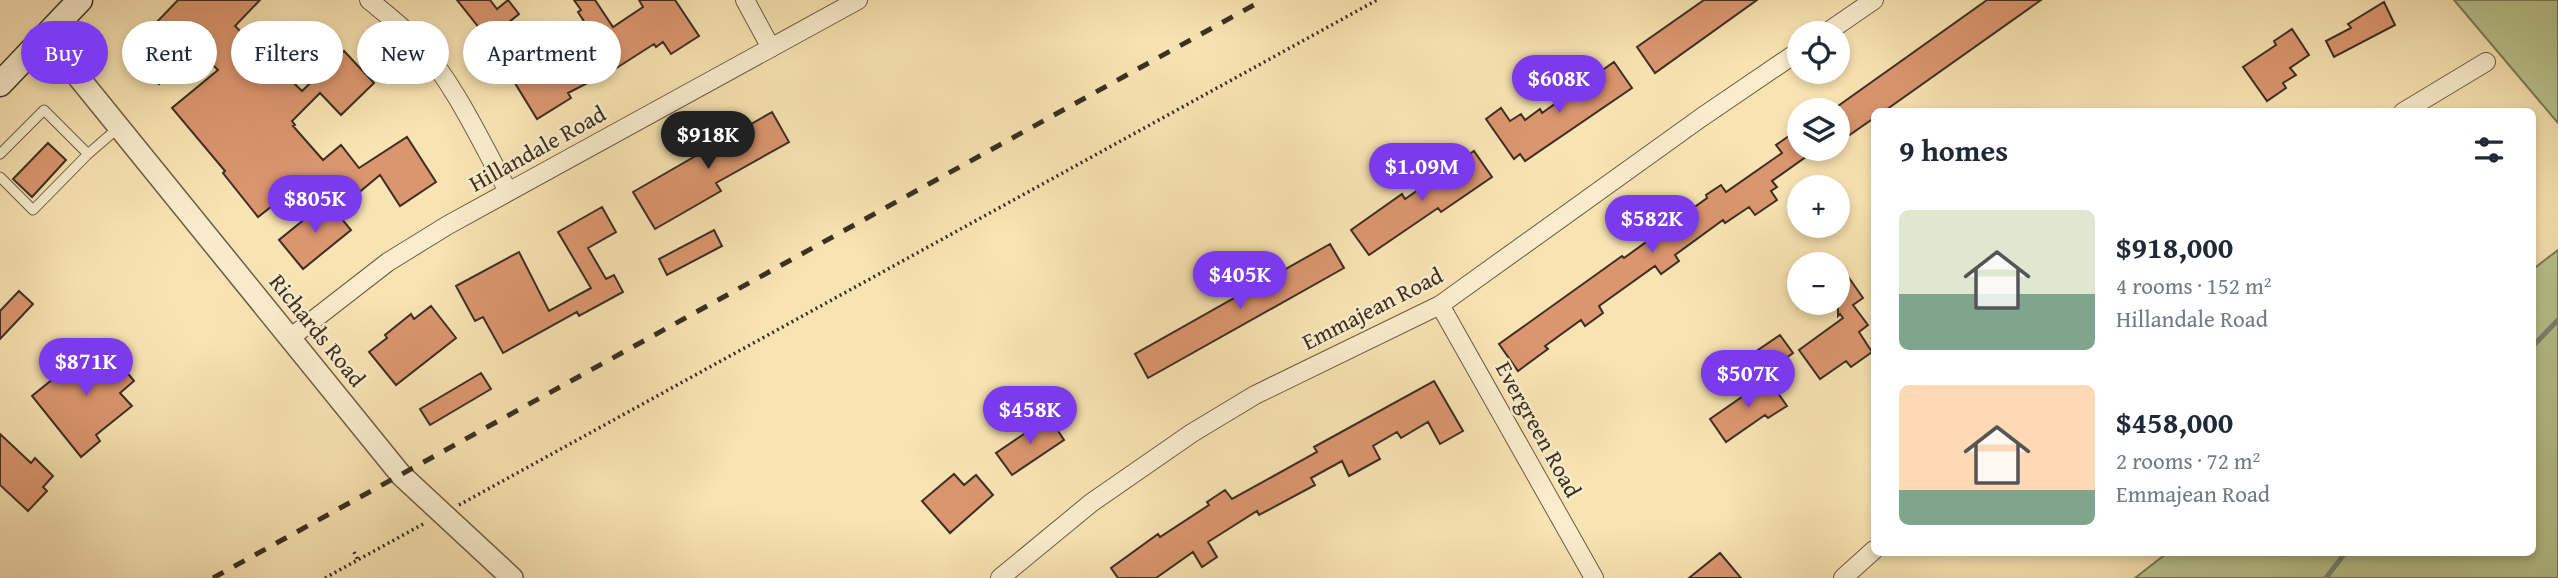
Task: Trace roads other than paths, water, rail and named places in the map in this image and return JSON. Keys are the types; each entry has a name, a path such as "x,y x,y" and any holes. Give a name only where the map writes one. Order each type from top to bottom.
{"main road":[{"path":"60,21 80,0"},
{"path":"0,84 21,62"}],"street":[{"path":"369,0 419,44 445,80 508,191"},
{"path":"745,0 771,48"},
{"name":"Hillandale Road","path":"290,338 388,262 448,225 858,0"},
{"path":"1843,21 1874,0"},
{"name":"Emmajean Road","path":"1000,578 1091,503 1192,433 1255,395 1440,305 1787,59"},
{"path":"2410,108 2486,62"},
{"name":"Richards Road","path":"85,84 401,475 513,578"},
{"name":"Evergreen Road","path":"1440,305 1594,578"},
{"path":"1843,578 1871,553"}],"lane":[{"path":"0,154 44,110 88,154"},
{"path":"0,177 33,210 120,126"}],"waterway":[{"path":"2536,343 2558,320"},
{"path":"2326,578 2343,556"}],"railway":[{"path":"213,578 1263,0"}]}
